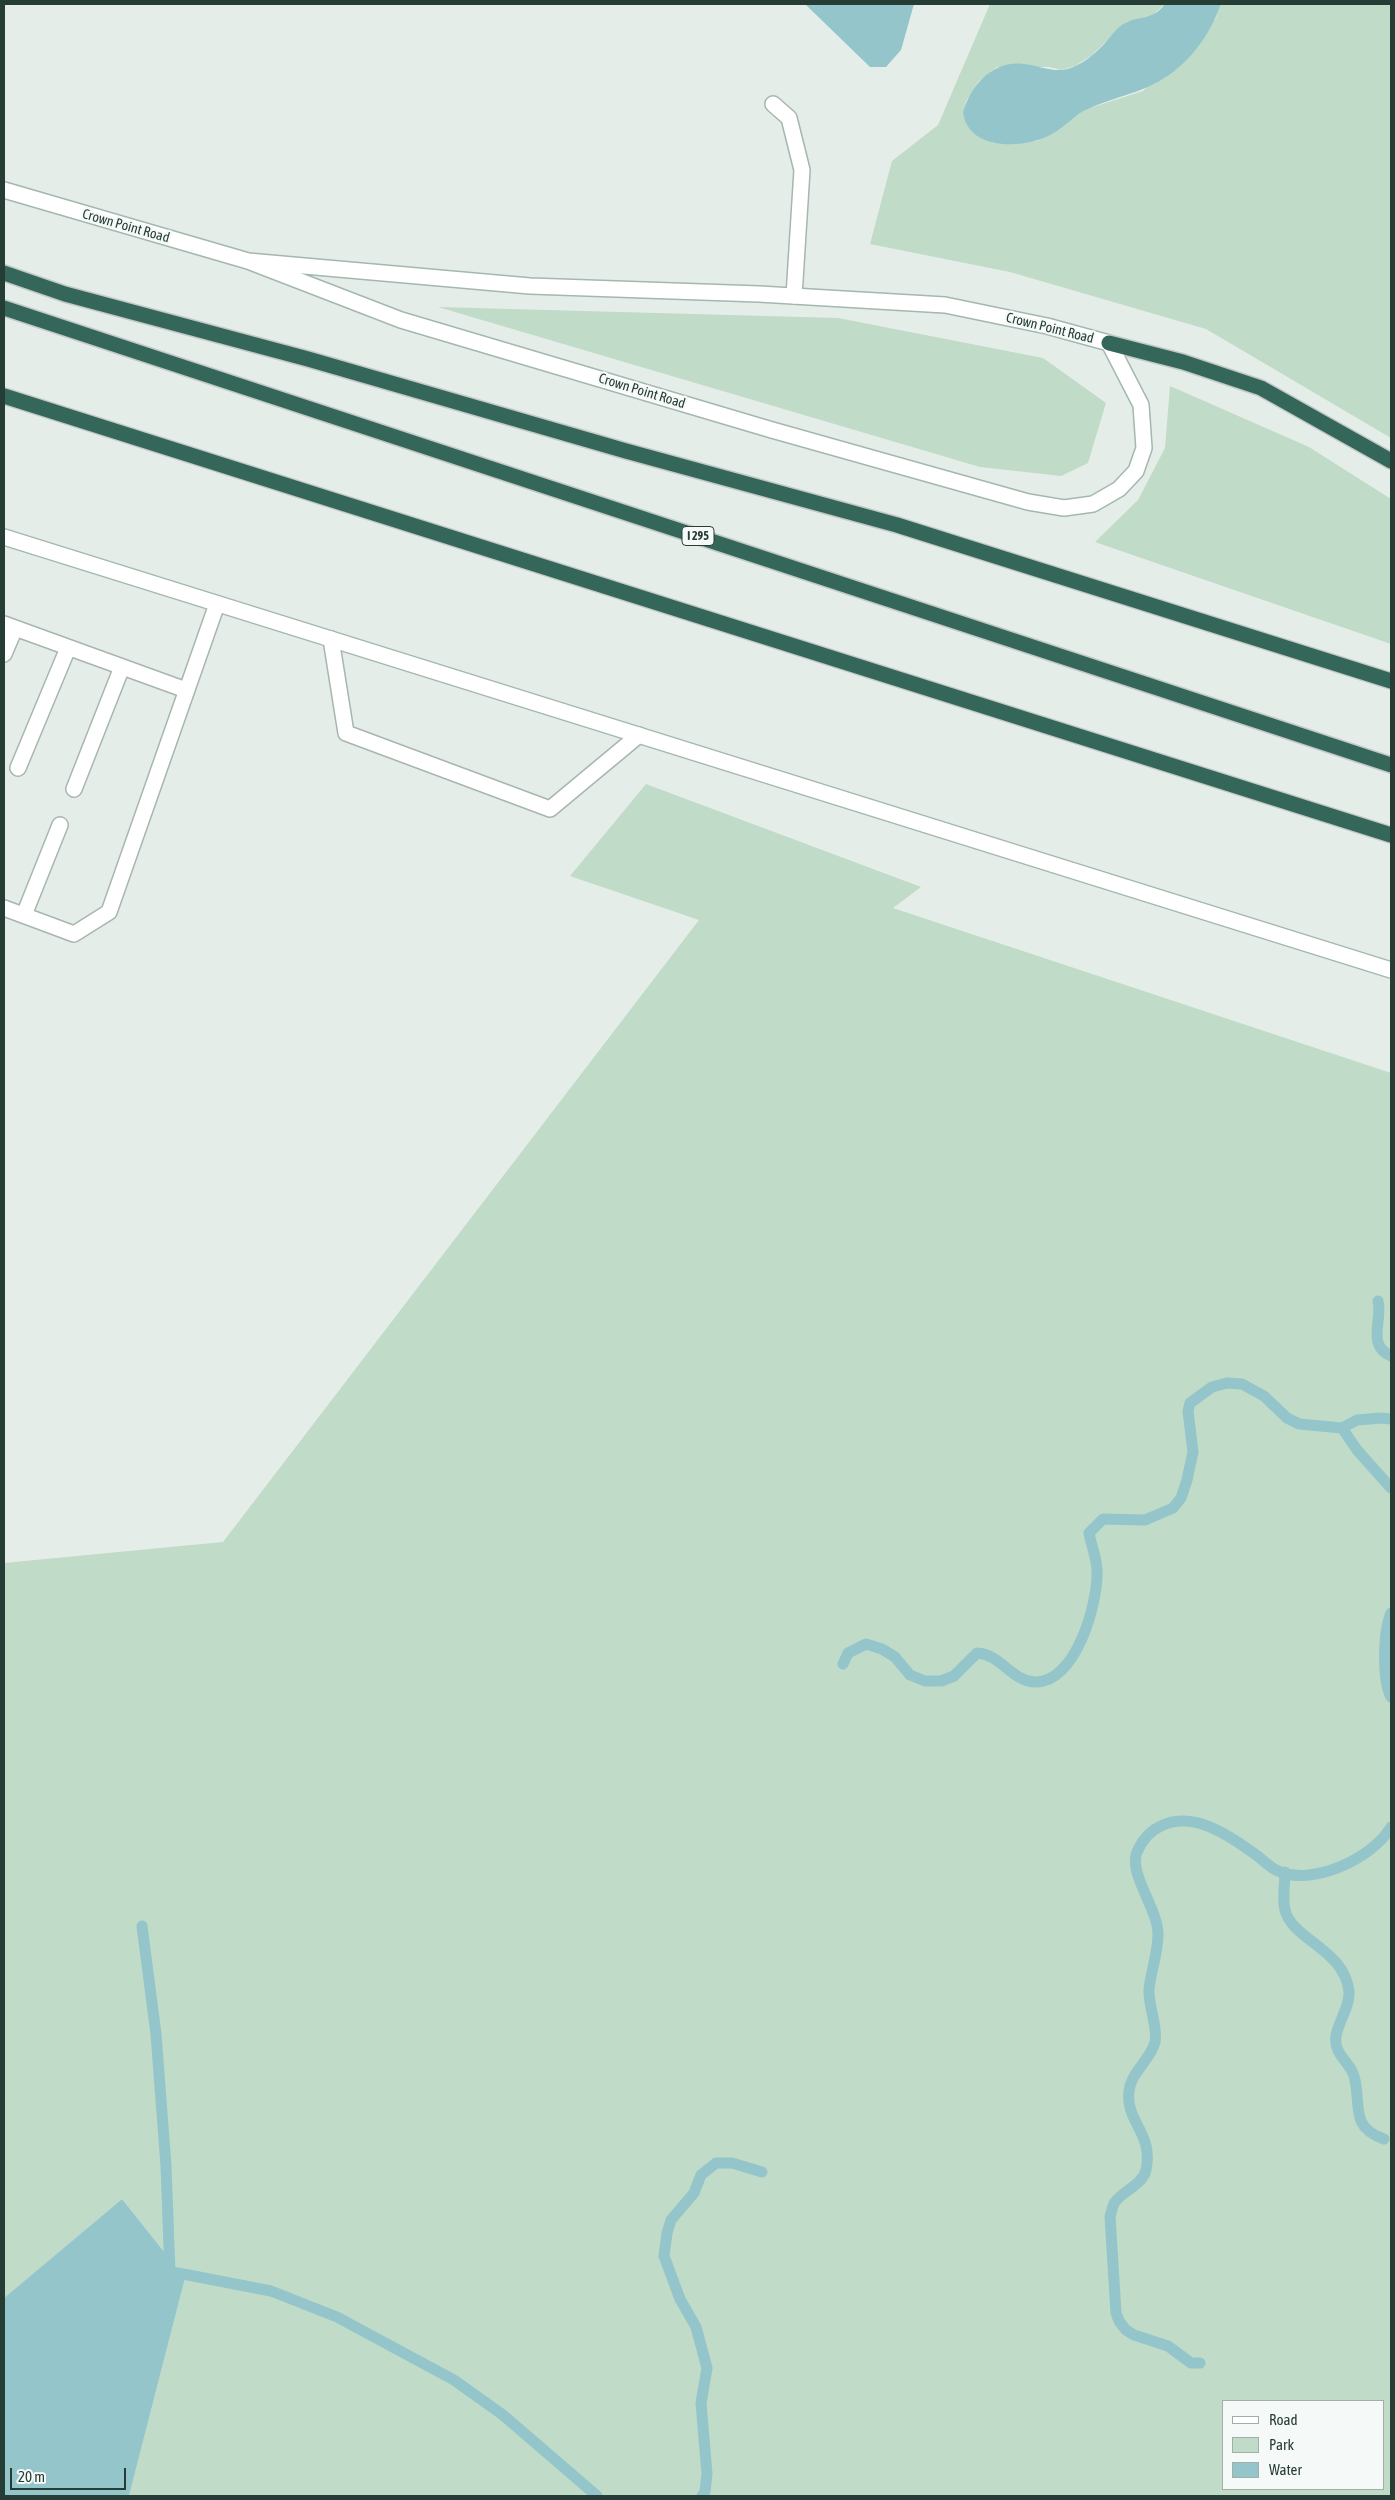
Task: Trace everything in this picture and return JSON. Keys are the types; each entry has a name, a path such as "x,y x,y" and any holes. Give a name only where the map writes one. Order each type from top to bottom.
{"highway":[{"path":"4,273 65,294 308,359 626,451 898,526 1391,681"},
{"name":"I 295","path":"4,308 1391,765"},
{"path":"1109,343 1182,362 1261,388 1391,461"},
{"path":"4,396 1391,835"}],"main road":[{"path":"773,104 790,118 802,170 794,296"},
{"name":"Crown Point Road","path":"4,190 248,261 410,322 772,430 1028,502 1064,508 1093,504 1119,489 1136,471 1144,448 1141,405 1109,343 1047,326 945,305 794,296 530,286 248,261"},
{"path":"4,537 1391,970"},
{"path":"4,908 74,934 109,912 217,604"},
{"path":"4,654 9,626 186,690"},
{"path":"331,639 346,734 550,809 639,735"},
{"path":"18,768 68,648"},
{"path":"74,789 122,667"},
{"path":"24,915 60,825"}],"green space":[{"path":"990,4 1165,4 1149,18 1126,22 1092,55 1075,66 1061,70 1049,67 997,67 979,81 966,101 963,112 993,143 1037,141 1087,109 1143,91 1216,18 1221,4 1391,4 1391,438 1206,329 1010,272 870,244 892,161 938,125"},
{"path":"438,307 838,318 1043,358 1106,403 1088,463 1061,476 980,467"},
{"path":"1170,386 1309,447 1391,499 1391,644 1095,542 1138,500 1165,448"},
{"path":"646,784 921,887 893,908 1391,1073 1391,2496 129,2496 185,2278 122,2199 4,2298 4,1563 223,1542 699,920 570,876"}],"water":[{"path":"805,4 914,4 901,50 886,67 870,67"},
{"path":"1165,4 1221,4 1214,21 1199,46 1179,67 1158,82 1090,108 1052,134 1027,143 999,144 975,134 967,125 963,112 967,102 978,84 993,70 1013,64 1057,70 1068,69 1086,60 1122,25 1156,13"},
{"path":"122,2199 185,2278 129,2496 4,2496 4,2298"}],"waterway":[{"path":"1378,1301 1377,1339 1383,1351 1391,1356"},
{"path":"843,1664 848,1653 866,1644 882,1649 895,1657 910,1675 925,1681 941,1681 954,1676 977,1653 985,1654 1019,1677 1034,1682 1049,1679 1062,1670 1073,1656 1082,1639 1089,1621 1093,1602 1097,1566 1089,1533 1103,1519 1145,1520 1173,1508 1181,1498 1193,1452 1188,1411 1190,1403 1212,1387 1227,1383 1242,1384 1264,1396 1287,1418 1299,1424 1342,1428 1357,1420 1391,1419"},
{"path":"1342,1428 1357,1450 1391,1488"},
{"path":"1391,1613 1385,1643 1386,1679 1391,1697"},
{"path":"1200,2363 1191,2363 1168,2346 1134,2335 1126,2330 1116,2313 1110,2216 1115,2202 1141,2179 1146,2170 1146,2146 1131,2111 1129,2091 1133,2078 1153,2049 1156,2036 1149,1989 1157,1948 1157,1924 1136,1870 1137,1852 1147,1836 1159,1827 1186,1821 1198,1823 1221,1832 1276,1870 1290,1875 1306,1875 1340,1867 1356,1859 1370,1849 1391,1827"},
{"path":"1285,1872 1284,1905 1290,1920 1297,1929 1329,1955 1345,1977 1349,1998 1337,2031 1337,2048 1354,2076 1361,2121 1373,2134 1384,2139"},
{"path":"142,1926 156,2034 166,2166 170,2273"},
{"path":"702,2496 705,2492 707,2474 701,2403 707,2368 696,2327 680,2299 664,2256 667,2233 671,2220 694,2193 701,2175 716,2163 732,2163 762,2172"},
{"path":"167,2275 178,2273 271,2291 337,2317 454,2380 503,2415 597,2496"}]}
